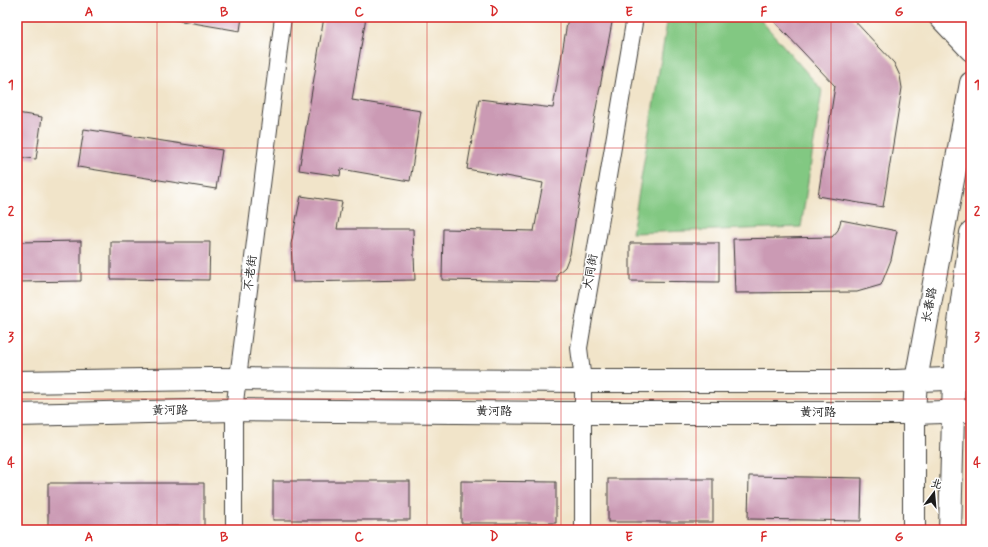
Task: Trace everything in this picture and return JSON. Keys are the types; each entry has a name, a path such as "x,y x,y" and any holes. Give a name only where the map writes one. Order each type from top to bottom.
{"main road":[{"path":"940,17 971,50"},
{"path":"966,17 971,22"},
{"name":"长春路","path":"914,530 914,413 916,380 971,83"},
{"path":"950,530 962,412 959,323 971,233"},
{"path":"17,382 210,379 880,381 962,378"},
{"name":"黄河路","path":"17,415 234,410 583,413 962,412"}],"street":[{"name":"不老街","path":"234,530 234,410 283,17"},
{"name":"大同街","path":"583,530 583,381 579,348 635,17"}],"green space":[{"path":"668,17 758,17 822,90 801,227 632,233"}],"building":[{"path":"158,17 242,17 240,31"},
{"path":"324,17 366,17 352,100 421,111 410,181 341,169 340,176 299,170"},
{"path":"568,17 613,17 570,254 565,267 557,274 557,282 442,280 443,229 534,231 543,183 467,169 479,99 553,108"},
{"path":"770,17 851,17 894,63 900,76 902,88 883,207 818,196 835,86"},
{"path":"17,113 42,117 36,159 17,157"},
{"path":"84,129 222,150 216,189 78,167"},
{"path":"301,196 342,202 337,229 413,229 415,280 293,282 291,244"},
{"path":"841,220 897,231 891,260 881,285 857,292 735,293 733,239 832,237 838,230"},
{"path":"81,241 81,281 17,282 17,242"},
{"path":"111,242 210,242 209,280 111,279"},
{"path":"630,243 719,243 719,282 630,281"},
{"path":"749,476 862,478 861,521 748,519"},
{"path":"608,479 713,479 713,522 608,522"},
{"path":"273,481 410,481 410,520 273,520"},
{"path":"461,481 556,482 556,523 461,523"},
{"path":"48,483 204,483 204,526 48,527"}]}
